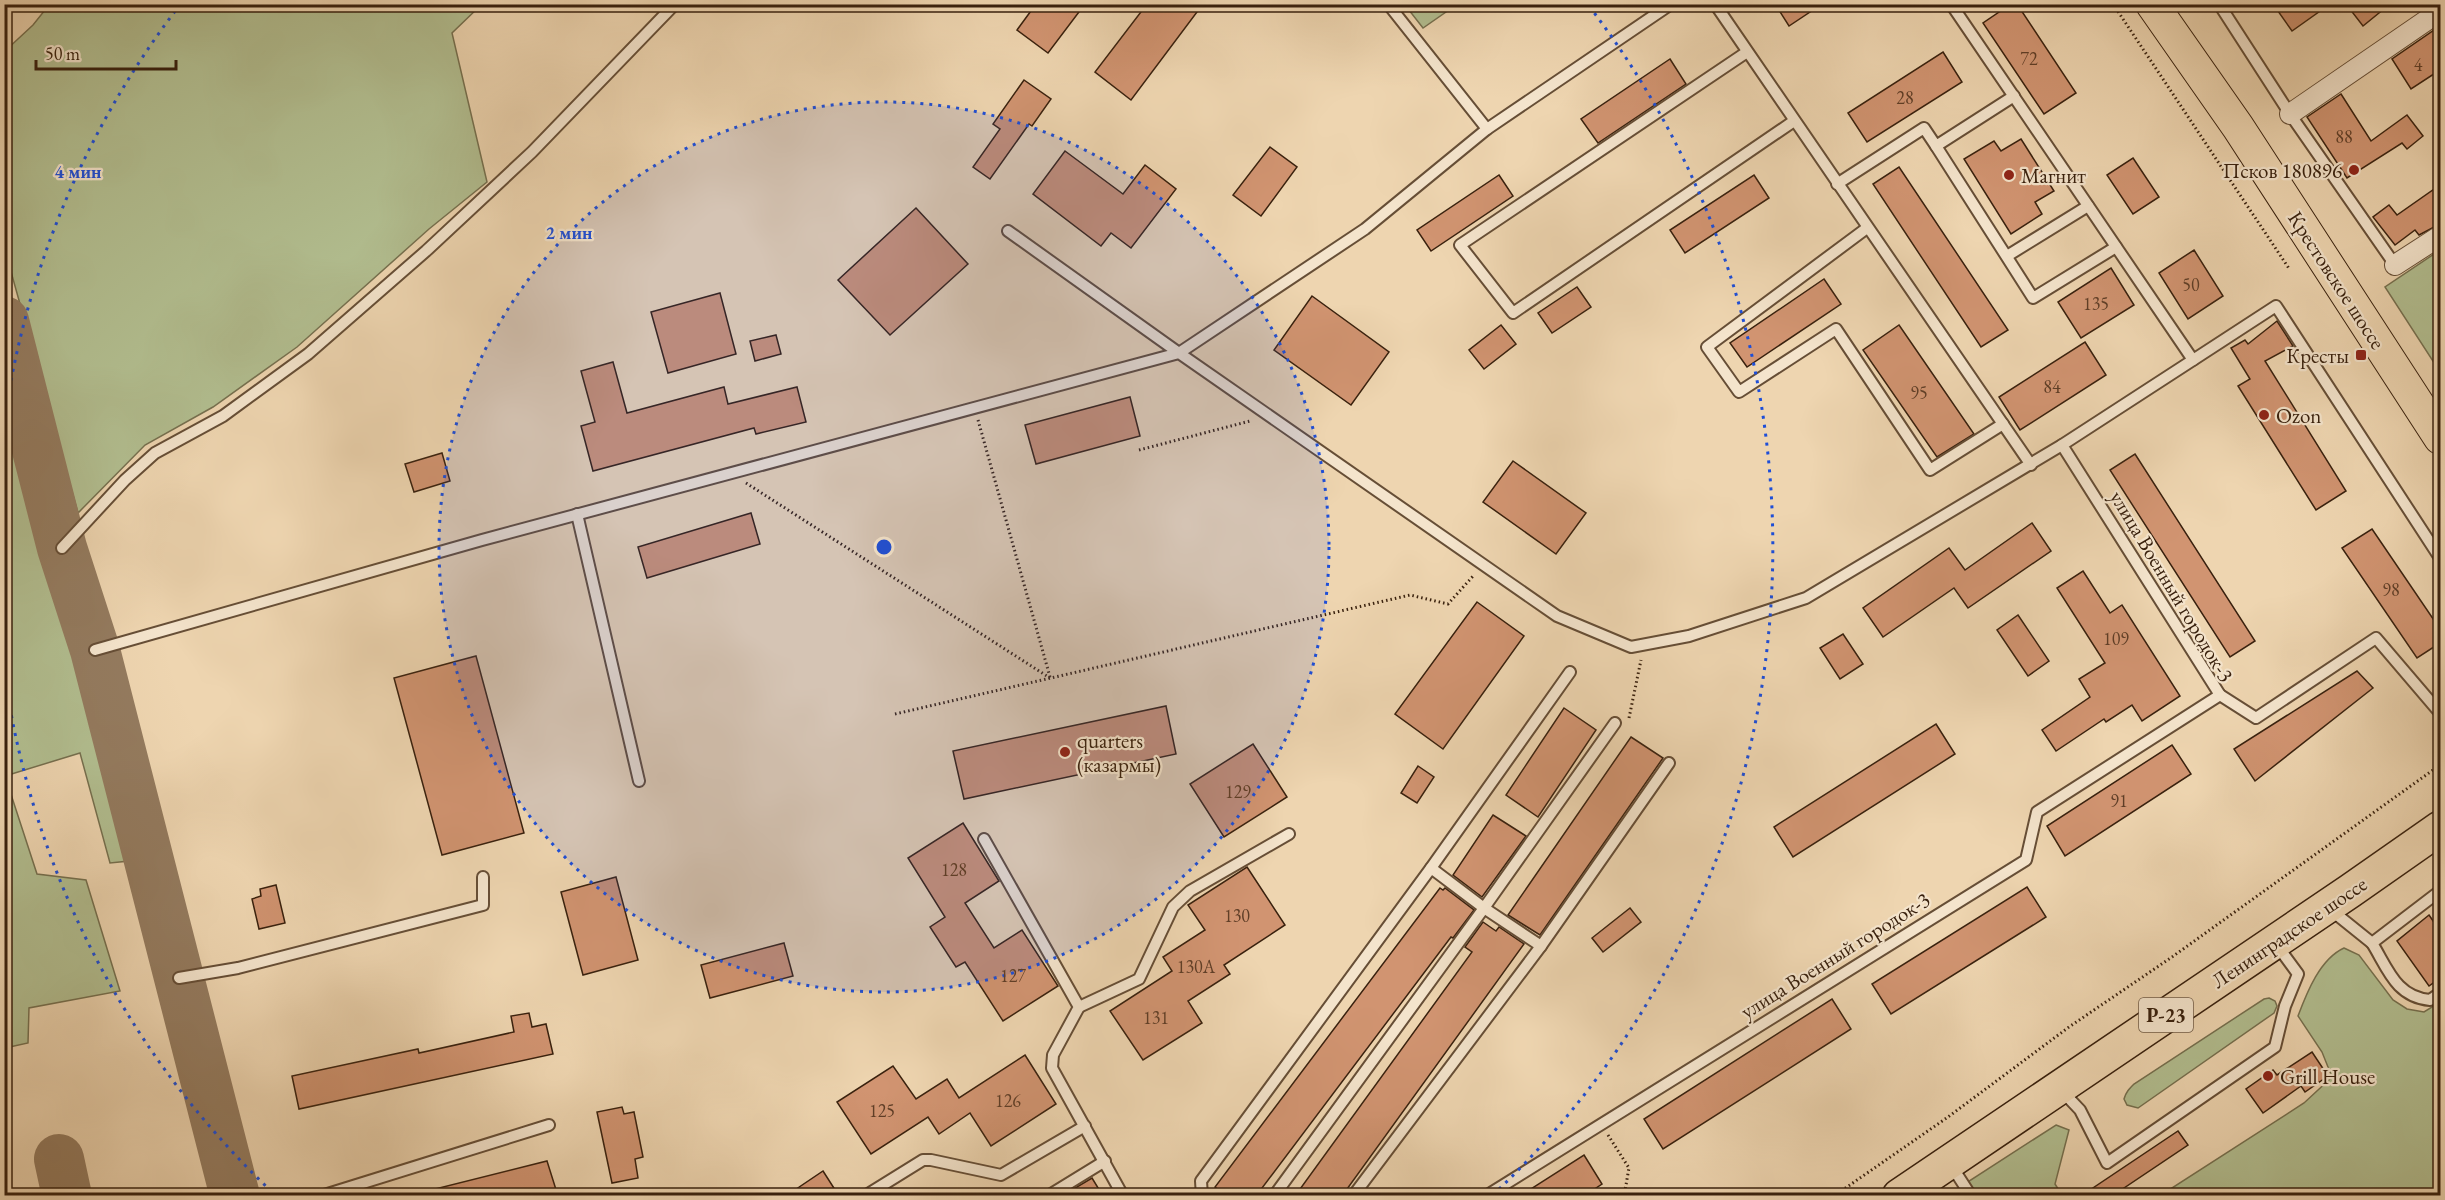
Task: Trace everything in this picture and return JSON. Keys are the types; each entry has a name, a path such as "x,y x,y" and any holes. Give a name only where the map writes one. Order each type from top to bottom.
{"highway":[{"name":"Ленинградское шоссе","path":"1899,1196 2440,828"}],"main road":[{"name":"Крестовское шоссе","path":"2152,4 2238,127 2440,438"}],"street":[{"path":"2290,114 2440,11"},
{"path":"2396,265 2440,236"}],"lane":[{"path":"62,548 124,480 155,453 223,416 308,354 426,251 532,152 675,4"},
{"path":"1388,4 1487,129"},
{"path":"95,650 577,514 1179,353 1365,229 1487,129 1671,4"},
{"path":"1715,4 2031,465"},
{"path":"1951,4 2193,360"},
{"path":"2219,4 2290,114 2396,265"},
{"path":"1747,52 1460,245 1513,313 1794,121"},
{"path":"1936,147 2014,96"},
{"path":"1837,184 1924,128 2034,298 2116,247"},
{"path":"2007,255 2088,206"},
{"path":"1867,228 1707,347 1739,392 1836,329 1930,470 2003,424"},
{"path":"1008,231 1557,616 1631,647 1689,636 1806,598 2031,465 2276,306 2440,558"},
{"name":"улица Военный городок-3","path":"1486,1196 2025,860 2037,812 2220,695 2062,445"},
{"path":"577,514 639,781"},
{"path":"2220,695 2256,718 2376,638 2440,713"},
{"path":"1202,1196 1201,1181 1431,868 1570,672"},
{"path":"1274,1196 1484,908 1615,723"},
{"path":"1353,1196 1541,946 1669,763"},
{"path":"1123,1196 1052,1068 1053,1055 1079,1007 1139,979 1173,907 1190,891 1289,834"},
{"path":"984,839 1079,1007"},
{"path":"1431,868 1484,908 1541,946"},
{"path":"179,978 238,968 483,905 483,877"},
{"path":"2372,943 2440,891"},
{"path":"2326,906 2372,943 2400,989 2409,996 2430,1000 2440,993"},
{"path":"2059,1088 2080,1110 2106,1163 2275,1047 2285,1006 2298,974 2274,942"},
{"path":"321,1196 549,1125"},
{"path":"865,1196 923,1161 931,1160 1001,1175 1085,1126"},
{"path":"1048,1196 1105,1161"},
{"path":"1949,1162 1971,1196"}],"path":[{"path":"2113,4 2290,270"},
{"path":"975,408 1050,678"},
{"path":"1139,450 1269,416"},
{"path":"731,473 1050,678"},
{"path":"895,714 1410,596 1448,604 1484,565"},
{"path":"1602,741 1627,728 1645,645"},
{"path":"1834,1196 1948,1117 2068,1027 2172,957 2440,765"},
{"path":"1600,1124 1629,1168 1624,1196"}],"green space":[{"path":"49,5 481,5 452,33 487,182 429,229 297,347 213,407 145,445 78,513 5,250 5,51 33,25"},
{"path":"1405,5 1456,5 1423,28"},
{"path":"2440,250 2440,372 2385,287"},
{"path":"4,389 129,861 110,863 80,753 5,776 37,874 86,880 120,991 29,1008 28,1043 5,1048"},
{"path":"2344,948 2359,955 2393,1000 2407,1009 2424,1012 2440,1002 2440,1195 2161,1195 2304,1103 2332,1077 2322,1052 2298,1016 2321,968"},
{"path":"2269,998 2275,1001 2277,1006 2274,1013 2138,1108 2127,1105 2124,1099 2134,1084 2264,999"},
{"path":"2056,1125 2069,1130 2055,1184 2062,1195 1946,1196"}],"building":[{"path":"1036,4 1085,4 1048,53 1017,30"},
{"path":"1147,4 1203,4 1131,100 1095,72"},
{"path":"1775,4 1822,4 1789,26"},
{"path":"2011,4 2017,4 2076,93 2044,114 1983,23"},
{"path":"2273,4 2330,4 2292,31"},
{"path":"2346,4 2390,4 2363,26"},
{"path":"2440,26 2440,70 2411,89 2392,59"},
{"path":"1943,52 1962,82 1867,142 1848,113"},
{"path":"1670,59 1686,84 1598,143 1581,119"},
{"path":"1024,80 1051,99 1032,126 1029,124 990,179 973,167 1000,129 993,124"},
{"path":"2341,94 2371,141 2407,115 2423,136 2407,149 2402,143 2347,178 2307,117"},
{"name":"Магнит","path":"2021,139 2054,191 2035,202 2042,214 2011,234 1964,159 1994,141 2001,151"},
{"path":"1270,147 1297,167 1261,216 1233,195"},
{"path":"1065,151 1123,194 1145,165 1176,189 1131,248 1111,233 1101,246 1033,194"},
{"path":"2133,158 2159,197 2133,214 2107,175"},
{"path":"1899,167 2008,330 1981,347 1873,184"},
{"path":"1499,175 1513,196 1431,251 1417,230"},
{"path":"1754,175 1769,198 1685,253 1670,230"},
{"path":"2440,185 2440,224 2419,235 2415,230 2395,245 2373,217 2389,205 2397,215"},
{"path":"916,208 968,264 890,335 838,280"},
{"path":"2194,250 2223,296 2188,319 2159,273"},
{"path":"2111,268 2134,305 2081,338 2058,302"},
{"path":"1824,279 1841,304 1747,367 1730,343"},
{"path":"1577,287 1591,307 1552,333 1538,313"},
{"path":"720,293 736,354 668,373 651,312"},
{"path":"1312,296 1389,352 1351,405 1274,350"},
{"path":"2277,321 2293,346 2265,361 2346,491 2316,510 2238,386 2250,379 2231,348 2245,340 2248,344"},
{"path":"1501,325 1516,344 1484,369 1469,350"},
{"path":"1899,325 1974,434 1937,457 1863,350"},
{"path":"776,335 781,354 755,361 750,341"},
{"path":"2085,342 2106,375 2020,430 1999,397"},
{"path":"613,362 627,413 724,387 728,404 797,387 806,422 756,434 754,428 593,471 581,426 595,422 581,371"},
{"path":"1130,397 1140,436 1036,464 1025,425"},
{"path":"442,453 450,481 414,492 405,464"},
{"path":"2135,454 2255,641 2230,657 2110,470"},
{"path":"1513,461 1586,513 1556,554 1483,502"},
{"path":"751,513 760,544 647,578 638,547"},
{"path":"2032,523 2051,551 1968,608 1954,588 1883,637 1863,608 1949,548 1965,570"},
{"path":"2372,529 2440,629 2440,643 2417,658 2342,548"},
{"path":"2083,571 2110,613 2122,605 2180,696 2142,721 2132,705 2106,722 2104,719 2056,751 2042,730 2090,697 2079,679 2105,663 2057,588"},
{"path":"1477,602 1524,636 1443,749 1395,714"},
{"path":"2018,615 2049,661 2028,676 1997,630"},
{"path":"1843,634 1863,664 1840,679 1820,648"},
{"path":"476,656 524,833 442,855 394,678"},
{"path":"2357,671 2373,688 2255,781 2234,749"},
{"name":"quarters (казармы)","path":"1166,706 1176,754 964,799 953,751"},
{"path":"1564,708 1596,730 1538,817 1506,795"},
{"path":"1936,724 1955,754 1793,857 1774,827"},
{"path":"1631,737 1663,758 1540,935 1508,915"},
{"path":"1253,744 1287,797 1224,837 1190,784"},
{"path":"2172,745 2191,774 2065,856 2047,826"},
{"path":"1418,766 1434,777 1417,803 1401,793"},
{"path":"1493,815 1526,836 1482,897 1453,875"},
{"path":"963,823 999,881 965,903 994,948 1022,930 1058,986 1003,1021 965,962 956,967 930,927 945,917 908,858"},
{"path":"1247,867 1285,925 1224,965 1230,974 1188,1001 1202,1023 1143,1060 1110,1011 1172,971 1163,957 1205,930 1188,905"},
{"path":"616,877 638,960 583,975 561,892"},
{"path":"276,885 285,923 259,929 252,899 261,896 260,889"},
{"path":"2027,887 2046,917 1891,1014 1872,984"},
{"path":"1440,888 1443,890 1445,888 1474,910 1453,938 1451,937 1256,1196 1227,1196 1215,1187"},
{"path":"1630,908 1641,922 1603,952 1592,938"},
{"path":"2429,915 2440,931 2440,978 2429,986 2397,941"},
{"path":"1483,922 1496,931 1499,927 1524,944 1342,1196 1295,1196 1472,952 1465,947"},
{"path":"784,943 793,976 710,998 701,965"},
{"path":"1832,999 1851,1029 1663,1149 1644,1119"},
{"path":"529,1013 532,1027 546,1024 553,1054 299,1109 292,1076 418,1049 419,1053 514,1032 511,1016"},
{"path":"2312,1052 2328,1076 2305,1092 2301,1086 2263,1113 2246,1089 2273,1070 2277,1075"},
{"path":"1025,1055 1056,1104 991,1146 970,1113 939,1134 928,1117 871,1154 837,1102 893,1066 916,1099 947,1079 959,1098"},
{"path":"622,1107 624,1114 634,1112 643,1157 635,1159 638,1178 612,1183 597,1112"},
{"path":"2178,1131 2188,1145 2112,1196 2081,1196"},
{"path":"1584,1155 1602,1184 1584,1196 1520,1196"},
{"path":"547,1161 558,1196 432,1196 431,1190"},
{"path":"823,1171 839,1196 786,1196"},
{"path":"1092,1178 1103,1196 1063,1196 1065,1194"}],"taxiway":[{"path":"4,321 62,548 95,650 235,1196"},
{"path":"59,1159 67,1196"}],"place":[{"name":"Псков 180896","path":"2354,170"},
{"name":"Магнит","path":"2009,175"},
{"name":"Кресты","path":"2361,355"},
{"name":"Ozon","path":"2264,415"},
{"name":"quarters (казармы)","path":"1065,752"},
{"name":"Grill House","path":"2268,1076"}]}
